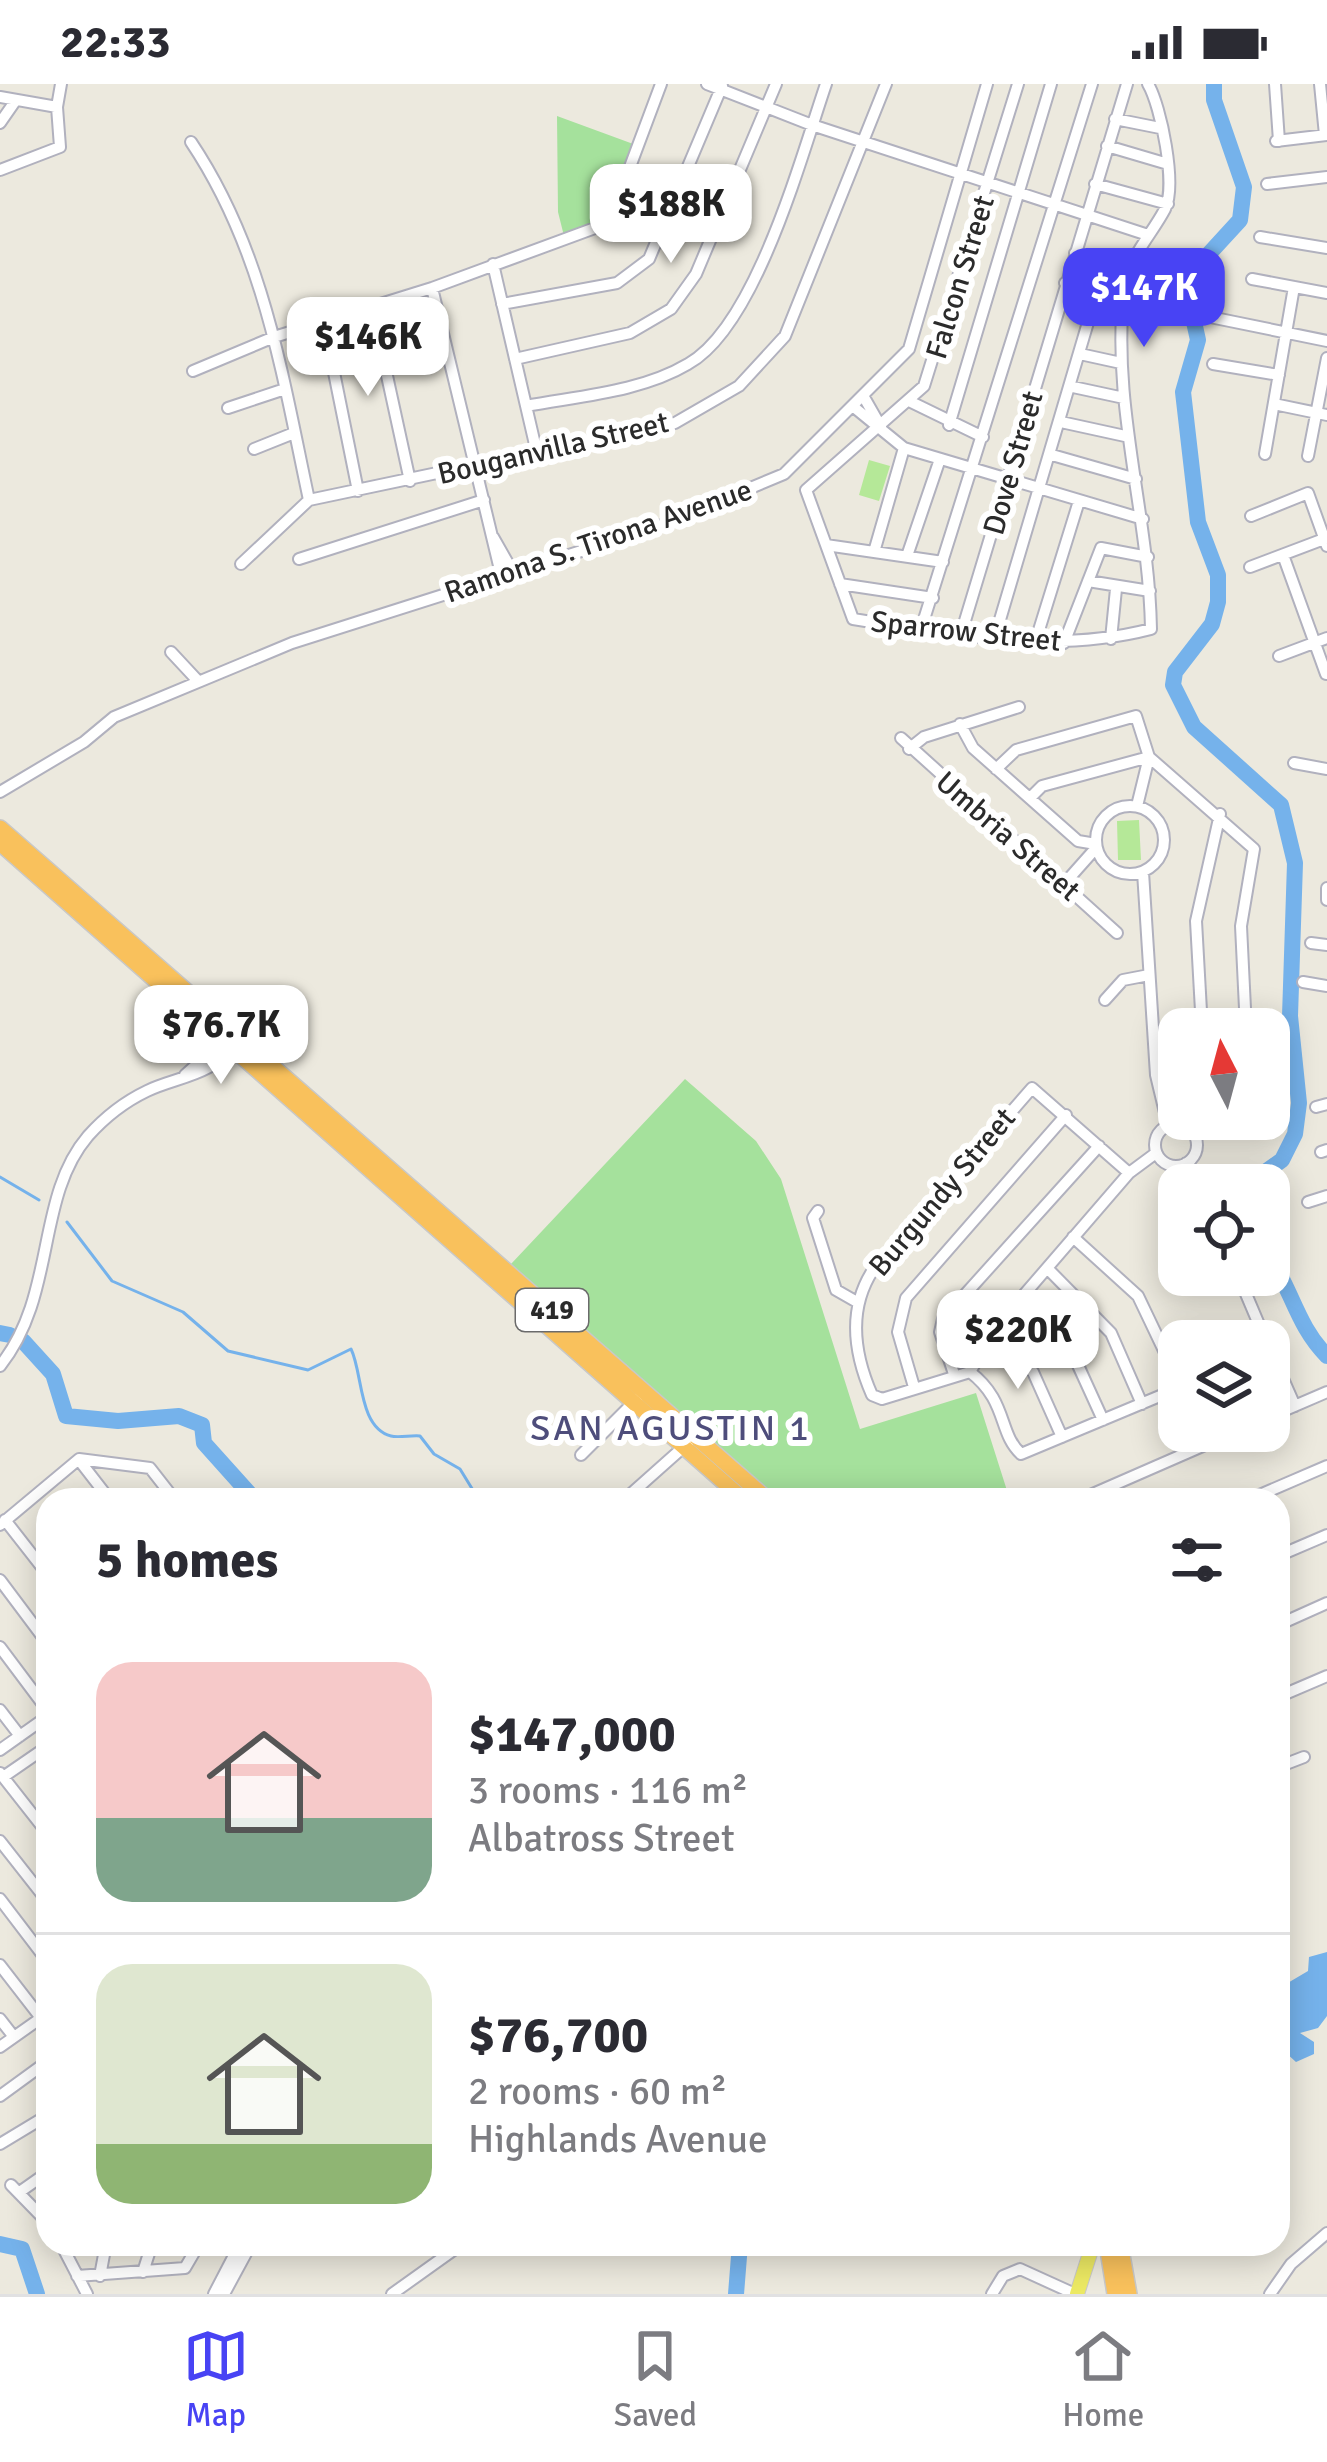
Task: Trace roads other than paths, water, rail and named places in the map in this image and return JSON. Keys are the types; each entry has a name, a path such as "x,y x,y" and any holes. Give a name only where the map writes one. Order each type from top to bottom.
{"highway":[{"name":"419","path":"0,828 229,1042"},
{"name":"419","path":"0,843 689,1441 732,1488"},
{"path":"1106,2256 1114,2294"},
{"path":"1110,2256 1129,2294"}],"main road":[{"path":"1076,2294 1098,2256"},
{"path":"1087,2294 1100,2256"}],"street":[{"path":"0,170 60,147 57,107 61,84"},
{"path":"194,370 274,337 432,289 595,228 615,207 662,84"},
{"path":"707,84 812,125 1148,235"},
{"path":"515,359 630,333 670,309 696,274 776,84"},
{"path":"526,406 630,387 692,363 746,303 826,84"},
{"name":"Bouganvilla Street","path":"309,500 675,423 739,386 784,336 886,84"},
{"name":"Ramona S. Tirona Avenue","path":"0,792 84,742 114,717 198,681 292,643 657,527 784,474 860,404 909,350 987,84"},
{"name":"Falcon Street","path":"826,545 806,490 909,401 934,366 1018,84"},
{"path":"949,424 1051,84"},
{"path":"921,629 1092,84"},
{"name":"Dove Street","path":"961,634 1127,84"},
{"path":"1088,581 1150,591 1143,519 1125,436 1121,363 1127,271 1168,205 1168,164 1148,84"},
{"path":"1275,84 1276,141 1326,135 1320,84"},
{"path":"502,304 617,283 649,259 722,87"},
{"path":"0,98 57,107"},
{"path":"0,123 16,100"},
{"path":"1115,119 1160,128"},
{"path":"191,142 235,215 262,283 309,500 241,564"},
{"path":"1107,146 1168,164"},
{"path":"1267,184 1327,177"},
{"path":"1095,184 1168,205"},
{"path":"1260,237 1327,248"},
{"path":"1075,254 1127,271"},
{"path":"493,264 537,453"},
{"path":"1252,279 1327,293"},
{"path":"1065,283 1123,300"},
{"path":"1265,454 1294,287"},
{"path":"432,289 494,538 508,576"},
{"path":"994,640 1097,292"},
{"path":"372,307 410,481"},
{"path":"1210,317 1327,341"},
{"path":"324,323 358,490"},
{"path":"1080,354 1121,363"},
{"path":"1308,456 1322,414 1327,358"},
{"path":"1213,364 1279,375"},
{"path":"1072,387 1124,398"},
{"path":"228,408 285,389"},
{"path":"909,401 983,437"},
{"path":"860,404 904,448 1143,519"},
{"path":"1274,404 1322,414"},
{"path":"1061,422 1125,436"},
{"path":"254,449 294,433"},
{"path":"874,552 904,448"},
{"path":"1052,454 1136,478"},
{"path":"907,556 940,459"},
{"path":"1250,567 1326,542 1308,493 1251,516"},
{"path":"299,559 484,500"},
{"path":"1035,643 1079,502"},
{"path":"933,598 840,584 826,545 943,562"},
{"path":"1064,643 1101,548 1148,557"},
{"path":"1283,555 1321,641 1326,674"},
{"name":"Sparrow Street","path":"840,584 853,619 1035,643 1111,639 1151,629 1150,591"},
{"path":"1111,639 1116,589"},
{"path":"1279,656 1321,641"},
{"path":"171,652 198,681"},
{"path":"1019,707 960,724 970,745 1078,841 1096,846 1118,872 1143,872 1158,860 1165,842 1154,815 1137,806 1107,815 1096,846 1064,884"},
{"path":"996,769 1016,750 1126,717 1139,718 1150,757 1137,806"},
{"name":"Umbria Street","path":"960,724 905,744 1118,933"},
{"path":"1030,798 1042,786 1150,757"},
{"path":"1150,757 1220,814 1254,849 1241,926 1245,1008"},
{"path":"1294,763 1327,769"},
{"path":"1201,1008 1196,921 1220,814"},
{"path":"1143,872 1158,1083"},
{"path":"1327,888 1327,900"},
{"path":"1311,943 1327,945"},
{"path":"1105,1000 1123,980 1149,975"},
{"path":"1303,982 1327,986"},
{"path":"0,1366 23,1325 46,1266 55,1202 76,1153 115,1111 201,1072 229,1042"},
{"name":"Burgundy Street","path":"970,1372 882,1399 872,1395 856,1350 857,1302 873,1270 1026,1094 1038,1089 1129,1173"},
{"path":"914,1387 898,1332 906,1298 1066,1115"},
{"path":"1158,1140 1158,1156"},
{"path":"1158,1156 1172,1166 1186,1163 1196,1153 1196,1140"},
{"path":"954,1374 940,1332 943,1319 1100,1145"},
{"path":"1158,1156 1129,1173 1073,1237 991,1334 970,1372 999,1400 1017,1451 1028,1454 1158,1396"},
{"path":"1308,1202 1327,1196"},
{"path":"818,1211 813,1218 836,1290 857,1302"},
{"path":"1073,1237 1138,1296 1158,1339"},
{"path":"1048,1269 1111,1334 1142,1404"},
{"path":"1018,1302 1072,1352 1103,1420"},
{"path":"991,1334 1034,1372 1062,1437"},
{"path":"1290,1408 1327,1392"},
{"path":"1290,1395 1295,1406"},
{"path":"581,1455 639,1397"},
{"path":"636,1488 689,1441"},
{"path":"1106,1488 1189,1452"},
{"path":"79,1460 150,1468 166,1488"},
{"path":"51,1488 79,1460"},
{"path":"79,1460 101,1488"},
{"path":"1276,1488 1327,1466"},
{"path":"36,1500 3,1523 36,1561"},
{"path":"1290,1551 1327,1535"},
{"path":"0,1580 36,1628"},
{"path":"1290,1620 1327,1604"},
{"path":"0,1647 36,1697"},
{"path":"1290,1692 1327,1676"},
{"path":"0,1710 20,1736"},
{"path":"0,1750 36,1723"},
{"path":"35,1818 2,1775 36,1754"},
{"path":"1290,1762 1304,1756"},
{"path":"0,1841 36,1887"},
{"path":"0,1899 36,1946"},
{"path":"0,1965 36,2006"},
{"path":"0,2019 14,2037"},
{"path":"0,2047 36,2022"},
{"path":"0,2096 36,2070"},
{"path":"2,2144 36,2123"},
{"path":"36,2178 16,2188 36,2210"},
{"path":"1270,2294 1291,2264 1327,2233"},
{"path":"67,2256 87,2294"},
{"path":"100,2276 102,2256"},
{"path":"143,2272 148,2256"},
{"path":"76,2276 185,2267 192,2256"},
{"path":"214,2294 234,2256"},
{"path":"224,2294 245,2256"},
{"path":"392,2294 445,2256"},
{"path":"992,2294 1005,2274 1023,2269 1076,2294"}],"water":[{"path":"1327,1952 1327,2016 1318,2028 1300,2033 1314,2042 1314,2054 1296,2062 1290,2057 1290,1982 1308,1971 1309,1957"}],"waterway":[{"path":"1214,84 1214,100 1244,187 1240,220 1196,268 1187,290 1198,340 1183,392 1198,522 1218,575 1218,602 1212,624 1175,672 1173,685 1194,727 1281,805 1295,863 1290,1016 1299,1103 1295,1134 1276,1164"},
{"path":"0,1177 39,1200"},
{"path":"67,1222 112,1281 183,1312 228,1351 308,1370 351,1349 367,1411 380,1431 420,1436 434,1454 460,1469 472,1488"},
{"path":"1290,1294 1327,1356"},
{"path":"0,1333 10,1335"},
{"path":"23,1341 53,1374 66,1416 118,1421 179,1416 202,1425 204,1443 244,1488"},
{"path":"0,2244 22,2249 37,2294"},
{"path":"736,2294 739,2256"}],"district":[{"name":"SAN AGUSTIN 1","path":"671,1427"}]}
